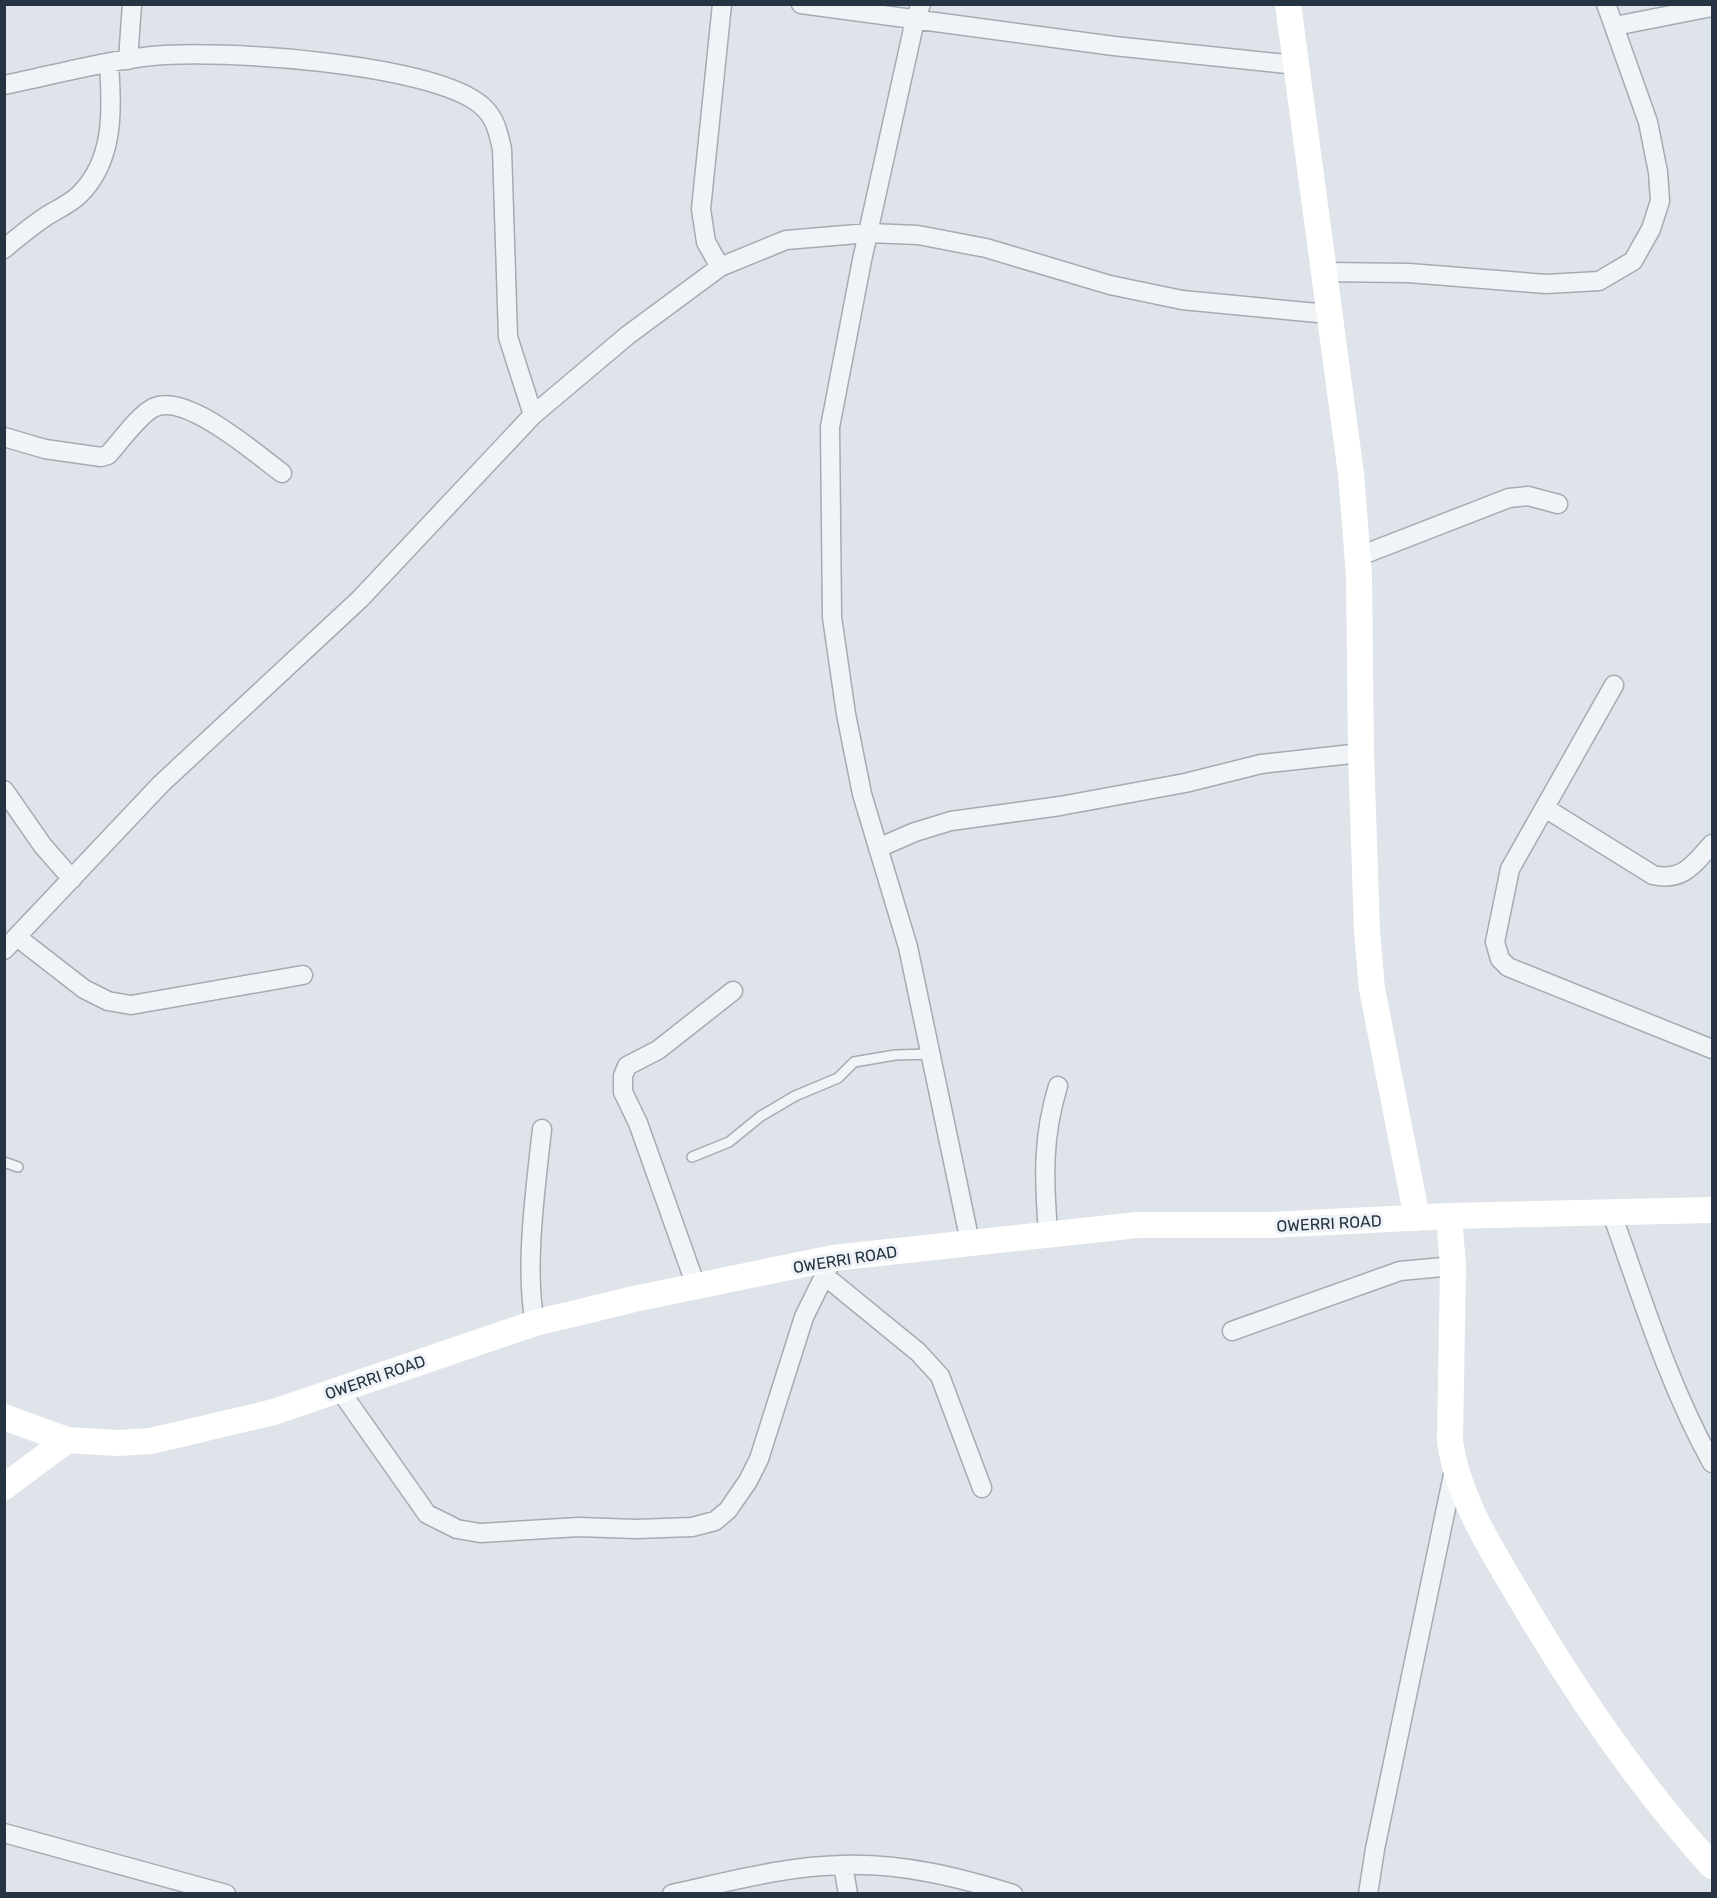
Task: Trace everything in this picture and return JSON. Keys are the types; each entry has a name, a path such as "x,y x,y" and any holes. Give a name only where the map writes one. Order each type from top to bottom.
{"main road":[{"path":"1288,4 1351,474 1358,557 1361,753 1367,931 1372,989 1417,1218"},
{"name":"OWERRI ROAD","path":"4,1417 67,1440 118,1443 151,1441 274,1412 535,1323 696,1286 829,1267 970,1242 1137,1225 1268,1226 1449,1216 1713,1210"},
{"path":"1449,1216 1453,1266 1450,1442 1454,1470 1502,1568 1558,1665 1617,1749 1675,1824 1713,1866"},
{"path":"4,1487 67,1440"}],"street":[{"path":"128,60 132,4"},
{"path":"720,267 706,242 701,209 722,4"},
{"path":"801,4 918,12 1114,46 1296,65"},
{"path":"1323,272 1409,273 1546,284 1599,281 1633,261 1651,229 1660,201 1648,122 1606,4"},
{"path":"1615,26 1713,7"},
{"path":"918,12 868,233 830,427 832,617 846,714 862,794 908,947 970,1242"},
{"path":"4,85 128,60 188,54 261,57 386,71 460,93 481,105 496,122 502,149 508,337 533,415"},
{"path":"4,249 28,229 79,196 96,174 106,148 112,111 109,64"},
{"path":"4,950 161,784 360,599 533,415 628,335 720,267 786,240 868,233 918,236 986,248 1110,285 1182,300 1329,314"},
{"path":"4,437 45,449 101,457 108,455 151,409 163,404 173,405 201,415 282,473"},
{"path":"1358,557 1509,498 1528,496 1558,504"},
{"path":"1614,685 1510,869 1495,942 1500,959 1508,967 1713,1049"},
{"path":"878,848 915,832 951,821 1060,806 1173,785 1261,764 1361,753"},
{"path":"4,790 43,846 72,879"},
{"path":"1545,808 1653,875 1668,879 1690,869 1713,844"},
{"path":"17,937 84,989 108,1001 131,1005 303,975"},
{"path":"696,1286 638,1123 623,1092 623,1076 627,1066 658,1050 733,991"},
{"path":"1048,1233 1043,1164 1048,1119 1058,1086"},
{"path":"535,1323 531,1293 536,1191 542,1129"},
{"path":"1612,1214 1651,1326 1697,1435 1713,1463"},
{"path":"1233,1330 1390,1274 1453,1266"},
{"path":"339,1389 427,1514 457,1529 480,1533 579,1527 636,1530 692,1527 715,1521 728,1510 748,1481 759,1459 804,1317 829,1267 940,1376 982,1488"},
{"path":"1368,1893 1454,1470"},
{"path":"4,1833 204,1891 226,1893"},
{"path":"843,1864 848,1893"},
{"path":"672,1893 771,1873 843,1864 891,1867 953,1876 1013,1893"}],"lane":[{"path":"692,1157 729,1142 760,1116 795,1096 838,1078 854,1062 895,1055 932,1054"},
{"path":"4,1162 18,1167"}]}
